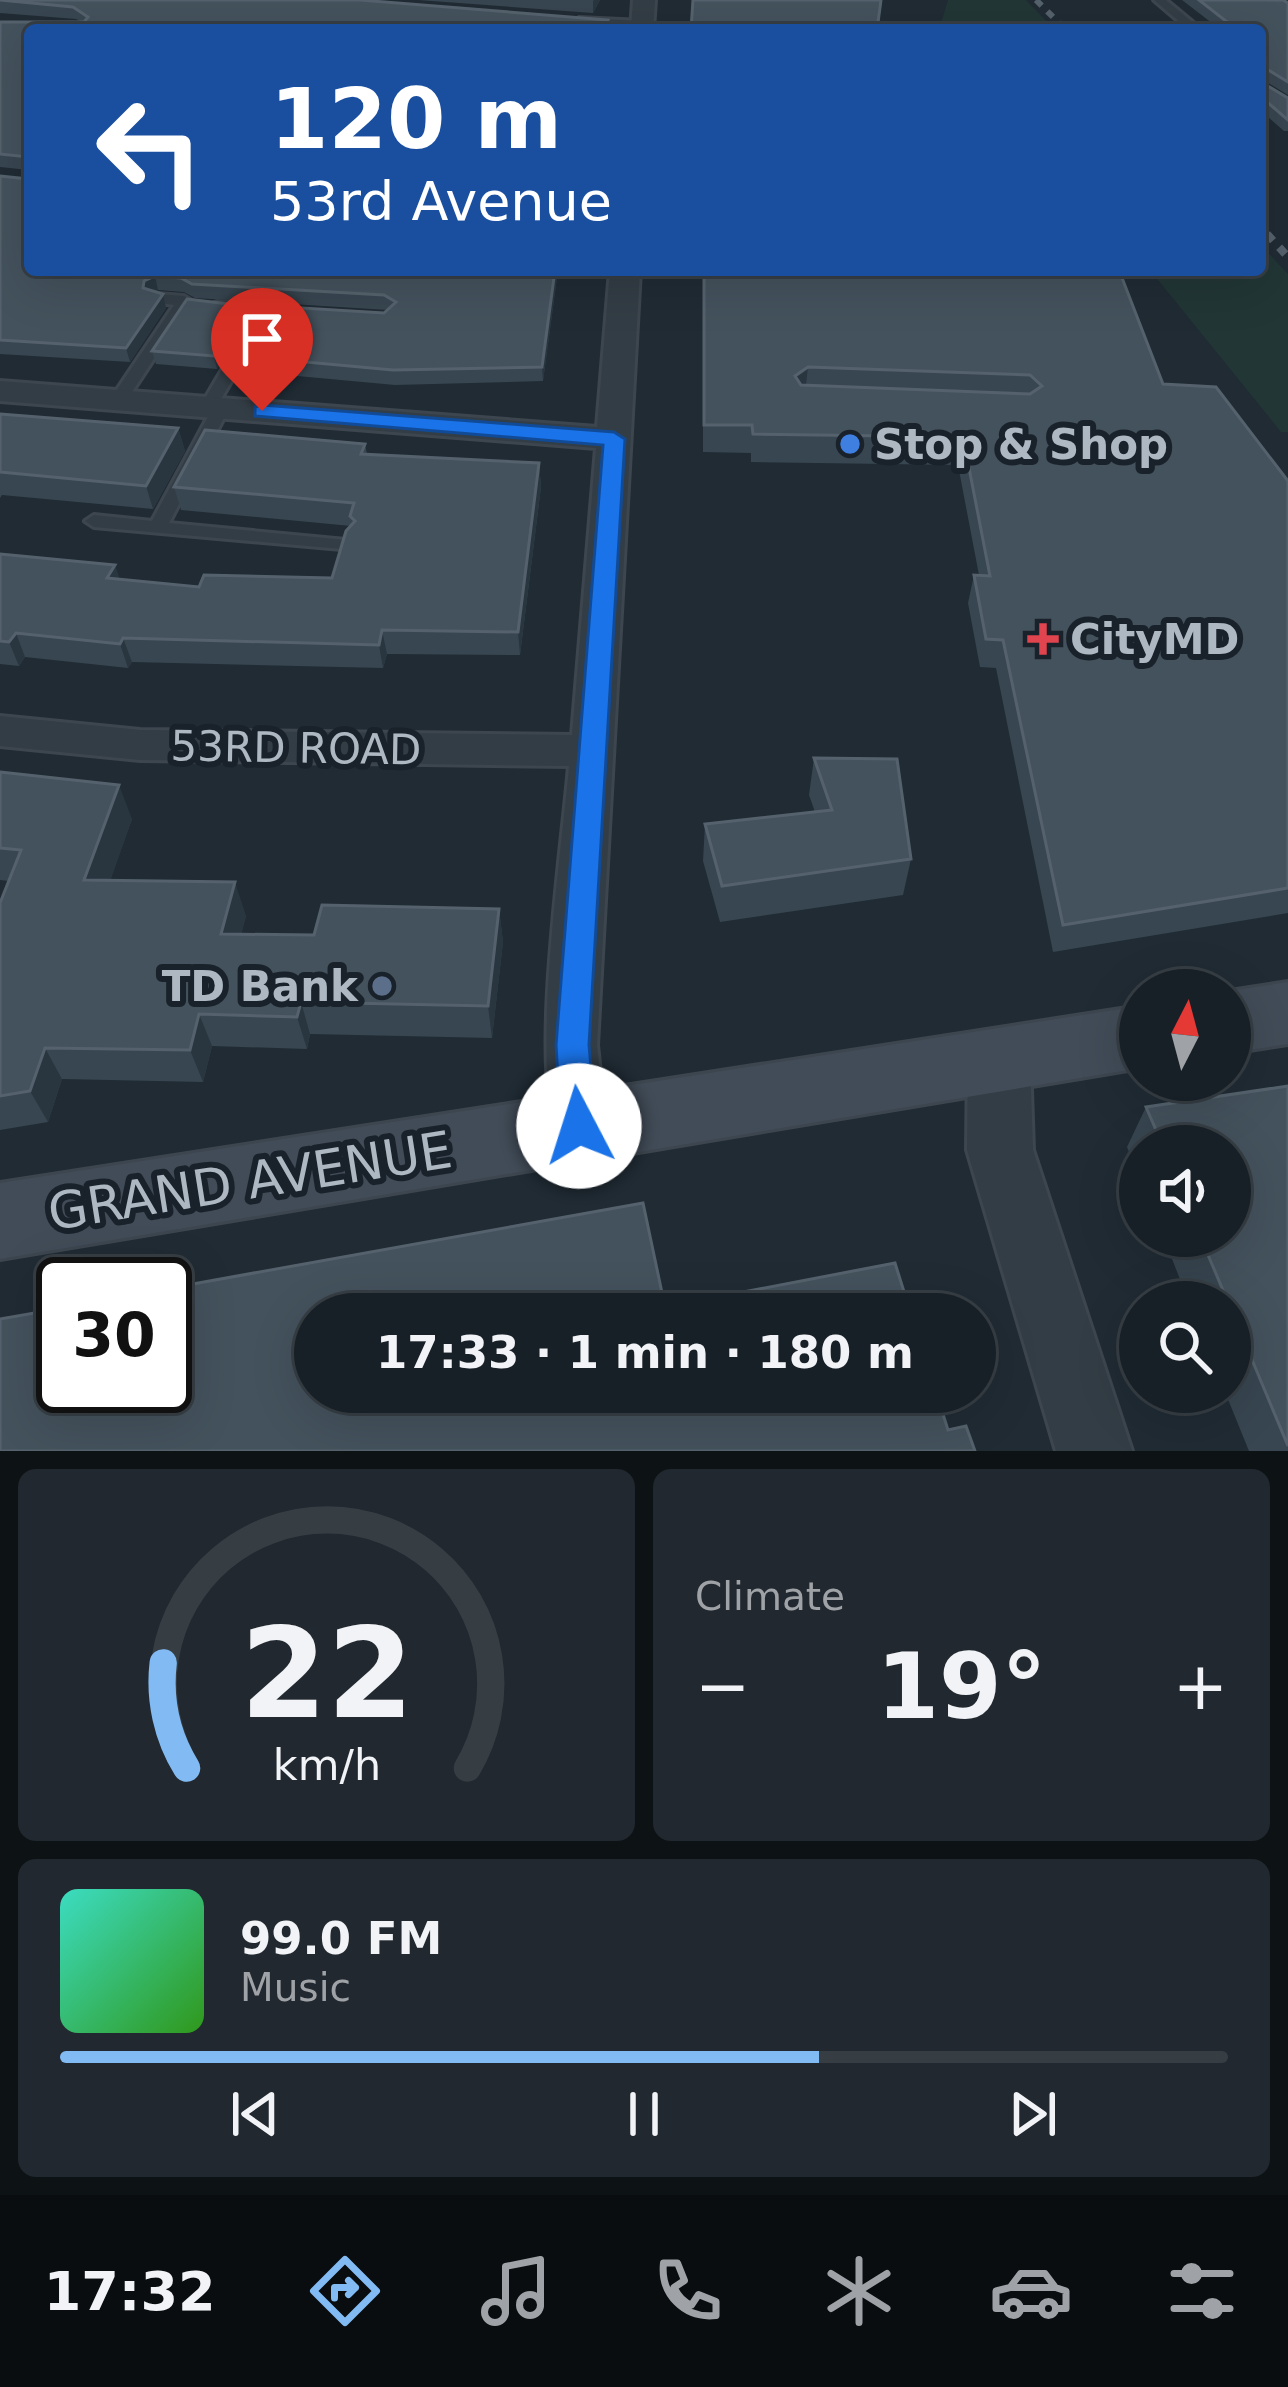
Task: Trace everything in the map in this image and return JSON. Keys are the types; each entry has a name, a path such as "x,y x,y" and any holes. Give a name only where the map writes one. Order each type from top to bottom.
{"main road":[{"path":"1251,1019 1288,1013"},
{"name":"GRAND AVENUE","path":"0,1221 1119,1040"}],"street":[{"path":"579,1126 572,1045 625,276"},
{"path":"0,391 614,439"},
{"name":"53RD ROAD","path":"0,731 140,745 592,751"},
{"path":"999,1060 1000,1150 1094,1451"}],"lane":[{"path":"1159,0 1189,24"},
{"path":"577,20 643,18"},
{"path":"118,400 184,301 158,299"},
{"path":"199,306 305,313"},
{"path":"158,526 265,310"},
{"path":"94,521 346,546"}],"green space":[{"path":"948,0 1026,0 1049,24 941,24"},
{"path":"1266,250 1288,274 1288,432 1281,432 1155,276 1266,276"}],"building":[{"path":"0,0 360,0 608,20 606,24 24,24 24,156 0,154 0,22 84,22 88,17 73,7"},
{"path":"693,0 881,0 878,24 691,24"},
{"path":"1199,0 1288,3 1288,82 1266,69 1266,24 1230,24"},
{"path":"1266,85 1288,98 1288,120 1266,101"},
{"path":"0,176 24,178 24,276 155,276 144,281 143,288 163,294 126,348 0,340"},
{"path":"155,276 554,276 542,367 393,370 239,356 270,306 384,313 396,302 384,295 192,284"},
{"path":"704,276 1121,276 1163,384 1216,387 1288,481 1288,888 1063,925 1003,640 986,639 974,575 990,576 963,437 753,434 752,425 704,425","holes":["808,367 1030,375 1042,386 1030,394 801,385 795,376"]},
{"path":"187,299 245,306 214,356 152,351"},
{"path":"0,414 178,428 146,486 0,472"},
{"path":"205,430 365,444 361,454 539,463 518,632 382,630 379,645 123,638 120,644 16,633 9,642 0,641 0,554 115,565 107,578 199,587 204,575 332,578 346,531 355,521 350,516 354,503 174,487"},
{"path":"814,758 897,759 911,859 722,886 705,824 832,810"},
{"path":"0,772 119,785 84,880 235,882 221,934 314,935 322,905 499,909 488,1006 301,1002 297,1017 199,1014 190,1050 45,1048 30,1091 0,1096 0,903 21,850 0,848"},
{"path":"1288,1086 1288,1446 1251,1357 1251,1281 1219,1281 1209,1257 1251,1257 1251,1125 1154,1125 1146,1107 1187,1101 1251,1101 1251,1091"},
{"path":"643,1203 662,1293 294,1293 294,1413 943,1413 948,1430 966,1426 975,1451 0,1451 0,1319 36,1313 36,1413 192,1413 192,1284"},
{"path":"895,1263 904,1293 738,1293"}],"railway":[{"path":"1036,0 1060,24"},
{"path":"1267,234 1270,237"},
{"path":"1267,234 1288,257"}],"place":[{"name":"Stop & Shop","path":"850,444"},
{"name":"CityMD","path":"1043,639"},
{"name":"TD Bank","path":"382,986"}],"route":[{"path":"262,411 614,439 572,1045 579,1126"}]}
